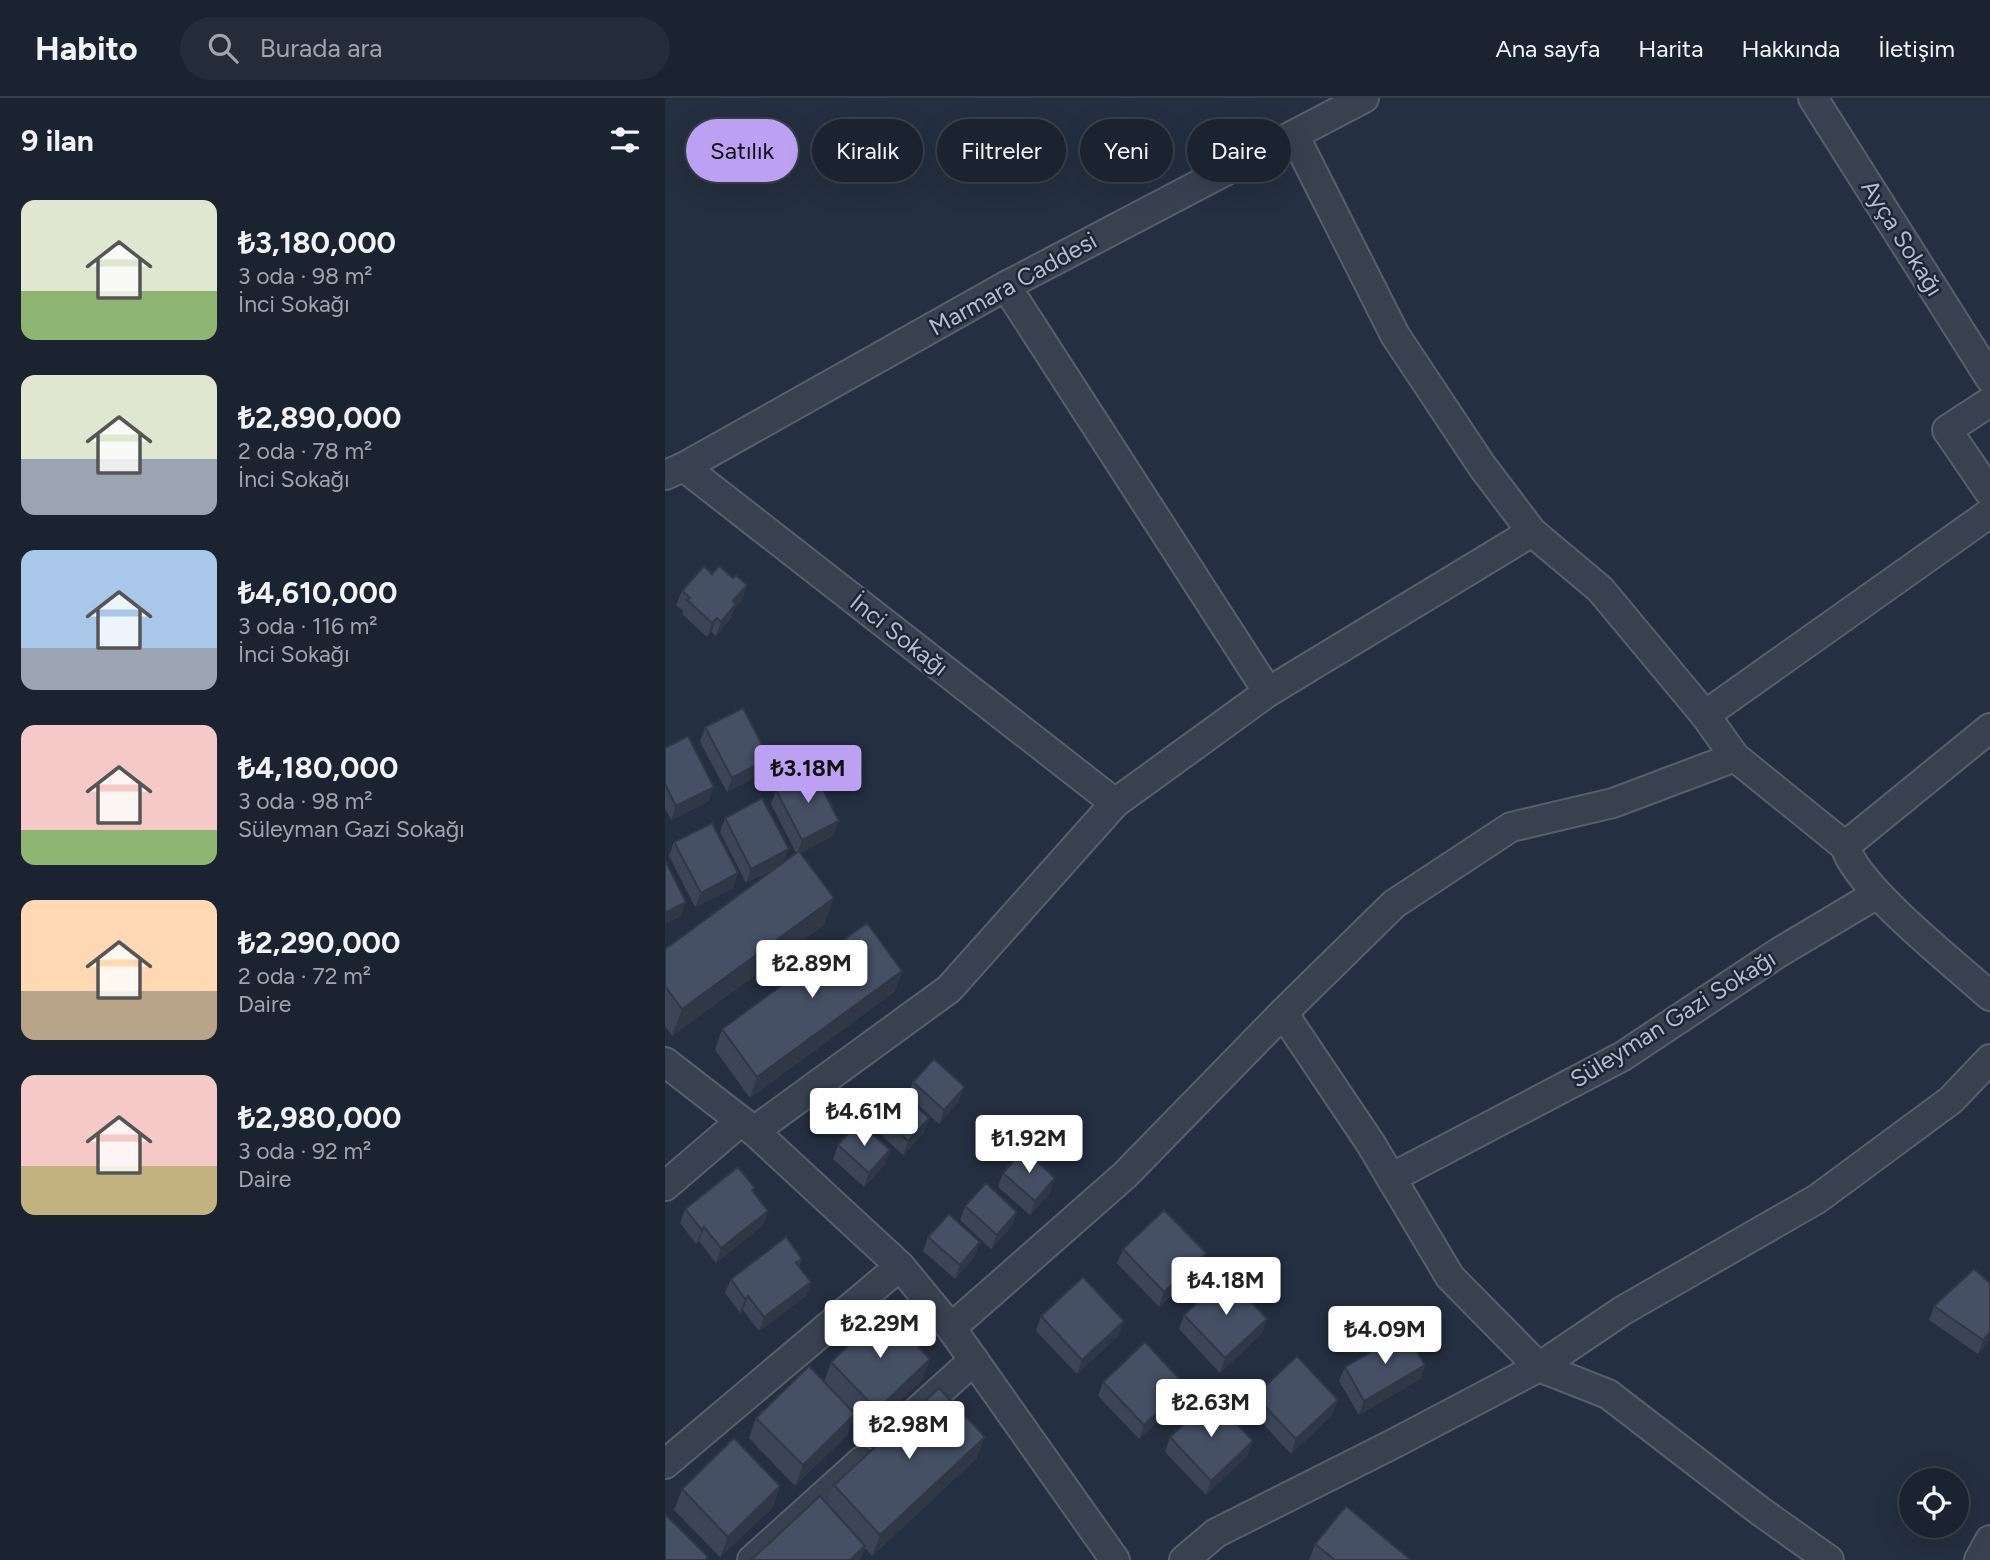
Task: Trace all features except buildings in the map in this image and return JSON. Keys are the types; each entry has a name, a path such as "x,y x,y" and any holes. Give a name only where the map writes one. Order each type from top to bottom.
{"street":[{"name":"Marmara Caddesi","path":"674,471 1006,286 1364,98"},
{"name":"Ayça Sokağı","path":"1813,98 1990,378"},
{"path":"1294,135 1395,335 1482,466 1532,531 1600,589 1705,715 1735,757 1845,846 1849,859 1877,894 1990,996"},
{"path":"1006,286 1268,692"},
{"path":"1990,402 1947,430 1990,493"},
{"name":"İnci Sokağı","path":"674,471 1115,803"},
{"path":"1705,715 1990,513"},
{"path":"665,1186 949,989 1115,803 1268,692 1532,531"},
{"path":"1845,846 1990,728"},
{"path":"951,1328 1125,1175 1394,904 1511,827 1613,803 1735,757"},
{"name":"Süleyman Gazi Sokağı","path":"1391,1178 1623,1056 1778,953 1877,894"},
{"path":"1283,1013 1371,1144 1450,1277 1539,1367 1608,1394 1760,1511 1829,1560"},
{"path":"1184,1560 1216,1533 1539,1367 1622,1311 1817,1199 1951,1100 1990,1059"},
{"path":"665,1062 748,1126 900,1266 951,1328 1115,1560"},
{"path":"665,1464 900,1266"},
{"path":"752,1560 974,1360"},
{"path":"1979,1560 1990,1540"}]}
